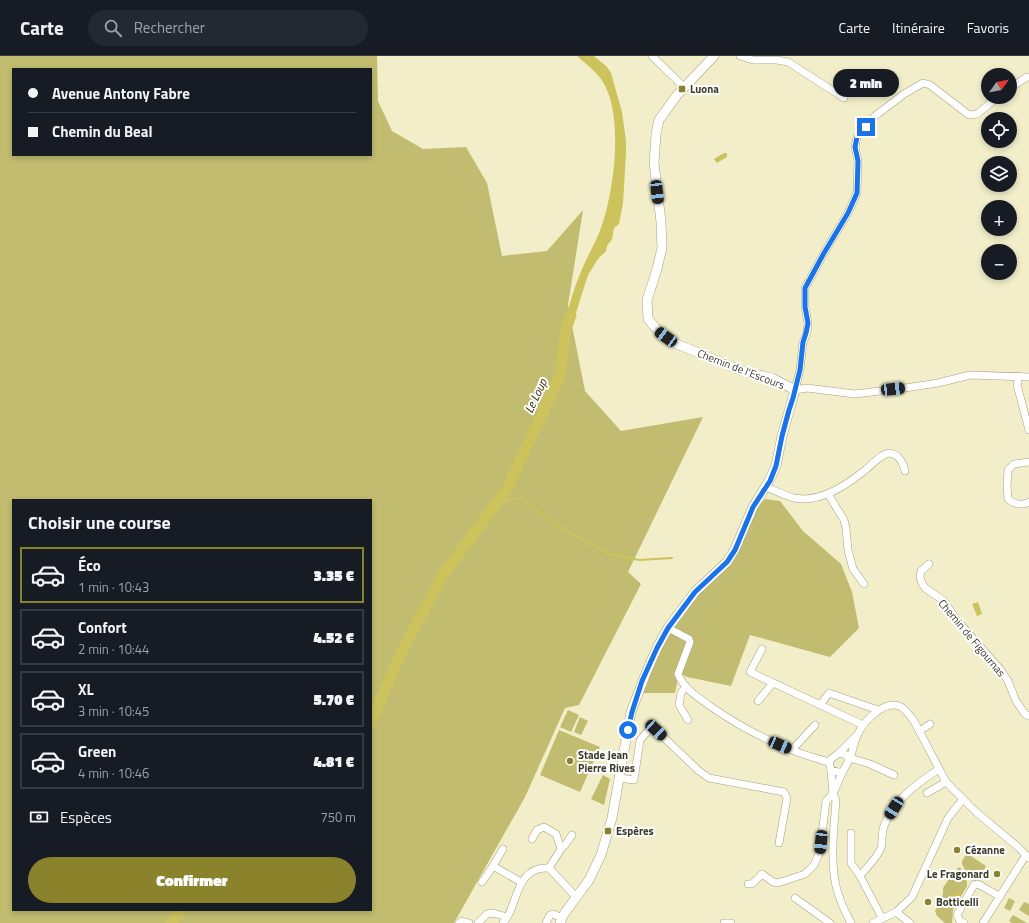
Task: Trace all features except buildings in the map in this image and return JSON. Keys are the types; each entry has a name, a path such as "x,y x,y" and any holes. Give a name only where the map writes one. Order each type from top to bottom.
{"street":[{"path":"652,56 684,87"},
{"name":"Chemin de l'Escours","path":"714,56 684,87 659,120 656,134 654,162 661,222 662,248 647,300 648,319 659,332 672,342 742,371 772,378 790,388"},
{"path":"740,56 753,60 777,60 788,62 844,98"},
{"path":"1017,83 1026,76 1029,77"},
{"path":"546,923 550,915 553,914 561,920 589,880 601,855 612,818 632,712 657,648 668,628 695,592 727,562 740,540 753,507 776,466 790,388 800,370 803,342 808,323 805,307 805,288 848,213 857,193 858,161 855,147 857,137 875,116 904,94 923,83 930,85 969,115 977,114 989,104"},
{"path":"790,388 807,388 855,394 912,387 970,375 1029,377"},
{"path":"1019,376 1017,385 1029,430"},
{"path":"765,487 795,498 816,498 828,494 852,480 885,454 893,453 902,462 906,471"},
{"path":"1029,462 1014,464 1008,470 1007,486 1008,498 1013,503 1025,504 1029,502"},
{"path":"828,494 844,520 848,550 853,569 864,584"},
{"name":"Chemin de Figournas","path":"929,564 921,571 920,577 925,588 944,601 955,618 1000,669 1008,681 1016,701 1025,714 1029,716"},
{"path":"668,628 689,639 690,642 678,674 681,683 694,694 734,723 798,754 830,766 842,773"},
{"path":"762,649 750,672 862,725"},
{"path":"758,701 773,683"},
{"path":"686,687 681,693 679,705 688,720"},
{"path":"820,705 829,693 878,710"},
{"path":"748,884 752,884 762,874 773,882 778,883 805,874 814,865 820,851 826,801 833,794 850,758 857,735 862,725 878,710 889,706 898,706 908,713 914,721 946,782 962,799 1028,856 999,896 983,923"},
{"path":"920,731 930,724"},
{"path":"792,750 816,725"},
{"path":"620,778 634,780 640,740 649,730 656,730 699,771 709,778 784,792 788,798 780,843"},
{"path":"851,923 844,911 834,876 833,858 836,800 833,794 830,759 839,753 857,735"},
{"path":"839,753 870,764 894,775"},
{"path":"860,876 881,848 883,827 899,800 913,786 939,769"},
{"path":"928,793 946,782"},
{"path":"873,923 896,912 912,897 948,818 962,799"},
{"path":"532,839 537,830 544,827 556,834 561,848"},
{"path":"851,833 851,863 860,876 882,918"},
{"path":"550,868 561,848 572,835"},
{"path":"482,882 503,849"},
{"path":"492,866 521,882"},
{"path":"478,923 487,914 493,913 505,920 510,914 521,882 532,872 541,867 550,868 577,898"},
{"path":"963,923 958,918 958,912 974,885 978,884 999,896"},
{"path":"795,898 830,923"},
{"path":"896,912 910,923"},
{"path":"459,923 462,921 469,923"},
{"path":"724,923 731,923"}],"shaded area":[{"path":"0,56 377,56 378,101 392,131 423,149 466,147 487,183 502,256 547,251 583,210 568,305 585,391 621,431 703,417 628,572 641,584 579,705 565,708 525,797 454,923 0,923"},
{"path":"577,56 594,56 607,67 611,73 622,112 626,153 623,203 619,224 614,228 612,239 607,246 606,251 598,259 588,275 575,316 569,329 564,329 569,305 576,283 599,233 606,213 613,174 615,152 613,111 608,93 599,76"},
{"path":"724,153 727,153 727,157 717,163 714,159"},
{"path":"765,499 780,501 803,531 841,564 852,592 859,628 830,657 750,635 731,686 687,677 679,673 675,693 641,693 665,637 698,585 739,548 753,514"},
{"path":"978,602 982,614 977,616 972,604"},
{"path":"568,710 579,715 571,732 560,727"},
{"path":"580,717 588,721 581,735 574,732"},
{"name":"Stade Jean Pierre Rives","path":"559,730 600,747 580,792 540,775"},
{"path":"603,775 610,779 604,805 591,799"},
{"path":"968,854 986,866 979,881 970,880 962,864 964,858"},
{"path":"960,867 967,882 967,886 953,910 952,923 945,923 937,916 935,911 943,894 943,888"},
{"path":"958,891 961,893 958,900 954,903 951,901 952,897 954,893"},
{"path":"1009,898 1015,901 1010,911 1004,908"},
{"path":"1024,902 1029,904 1029,916 1019,910"},
{"path":"1013,915 1027,923 1012,923 1009,921"}],"waterway":[{"name":"Le Loup","path":"372,721 400,655 443,575 507,489 560,376 566,329 571,315"},
{"path":"496,503 521,498 554,524 609,554 639,560 672,558"},
{"name":"Le Loup","path":"171,923 181,911"}],"place":[{"name":"Luona","path":"682,89"},
{"name":"Stade Jean Pierre Rives","path":"570,761"},
{"name":"Espères","path":"608,831"},
{"name":"Cézanne","path":"957,850"},
{"name":"Le Fragonard","path":"997,874"},
{"name":"Botticelli","path":"928,902"}],"route":[{"path":"628,730 642,681 668,628 695,592 727,562 740,540 753,507 770,481 776,466 782,436 800,370 803,342 808,323 805,307 805,288 848,213 857,193 858,161 855,147 857,137 866,127"}]}
